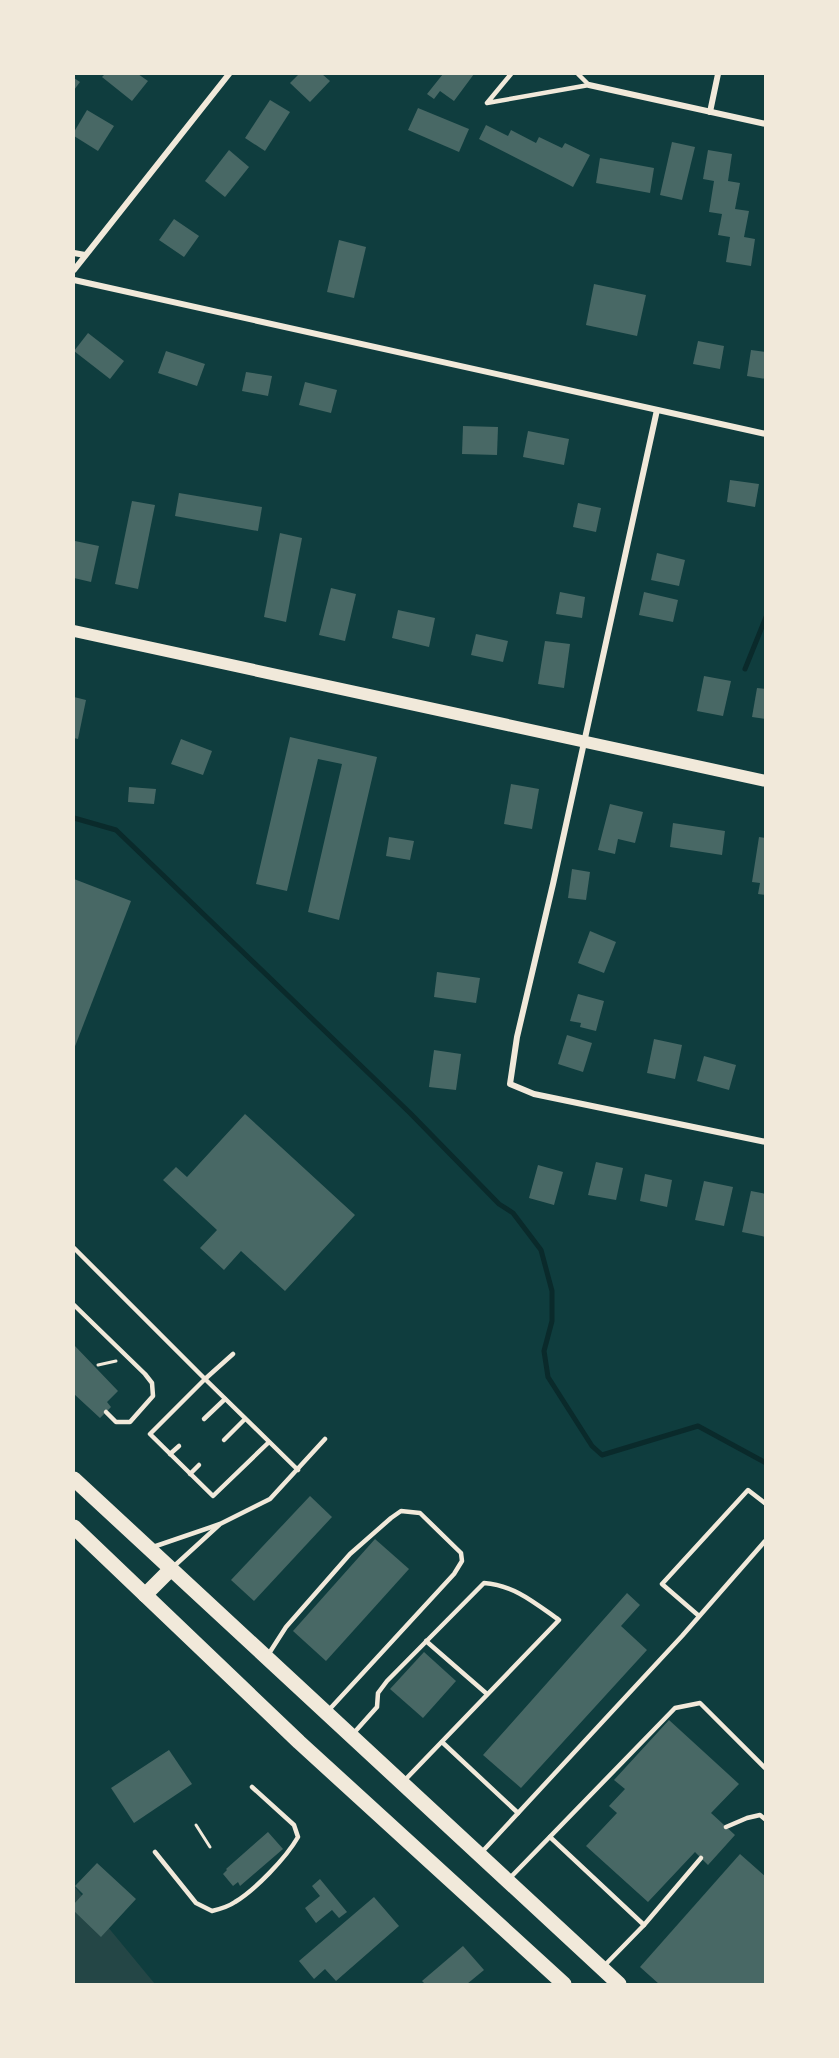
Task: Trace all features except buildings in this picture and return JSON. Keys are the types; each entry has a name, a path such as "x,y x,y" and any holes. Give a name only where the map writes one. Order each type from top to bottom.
{"main road":[{"path":"74,631 765,781"},
{"path":"74,1479 619,1984"},
{"path":"74,1527 299,1742 564,1984"},
{"path":"145,1595 170,1570"}],"street":[{"path":"74,270 229,74"},
{"path":"710,112 718,74"},
{"path":"589,85 765,124"},
{"path":"74,252 85,255"},
{"path":"74,280 765,434"},
{"path":"657,410 585,741 517,1037 510,1084 534,1094 765,1142"}],"lane":[{"path":"511,74 488,103 589,85"},
{"path":"578,74 589,85"},
{"path":"74,1248 268,1443 298,1470"},
{"path":"74,1305 152,1383 153,1395 130,1422 116,1422 106,1412"},
{"path":"233,1354 150,1434 213,1496 268,1443"},
{"path":"204,1419 225,1399"},
{"path":"224,1440 244,1419"},
{"path":"147,1549 220,1524 270,1499 325,1439"},
{"path":"170,1454 179,1446"},
{"path":"190,1474 199,1465"},
{"path":"699,1616 662,1584 748,1490 765,1504"},
{"path":"266,1659 286,1626 350,1554 401,1511 420,1514 461,1553 462,1561 454,1574 325,1714"},
{"path":"170,1570 220,1524"},
{"path":"479,1855 699,1616 765,1540"},
{"path":"351,1737 376,1707 378,1693 387,1681 484,1583 495,1584 521,1593 559,1620 401,1784"},
{"path":"426,1641 487,1694"},
{"path":"508,1881 675,1708 700,1703 765,1769"},
{"path":"442,1742 518,1813"},
{"path":"155,1852 196,1903 212,1911 234,1903 272,1870 291,1850 298,1837 294,1825 252,1787"},
{"path":"726,1827 760,1815 765,1820"},
{"path":"550,1837 644,1925"},
{"path":"602,1968 644,1925 701,1858"}],"path":[{"path":"98,1365 128,1358"},
{"path":"196,1825 210,1847"}],"shaded area":[{"path":"74,1886 145,1972 155,1984 74,1984"}],"waterway":[{"path":"745,669 766,617"},
{"path":"74,818 116,830 410,1113 499,1204 513,1213 541,1250 552,1291 552,1321 544,1351 548,1377 592,1446 602,1455 698,1426 766,1463"}]}
